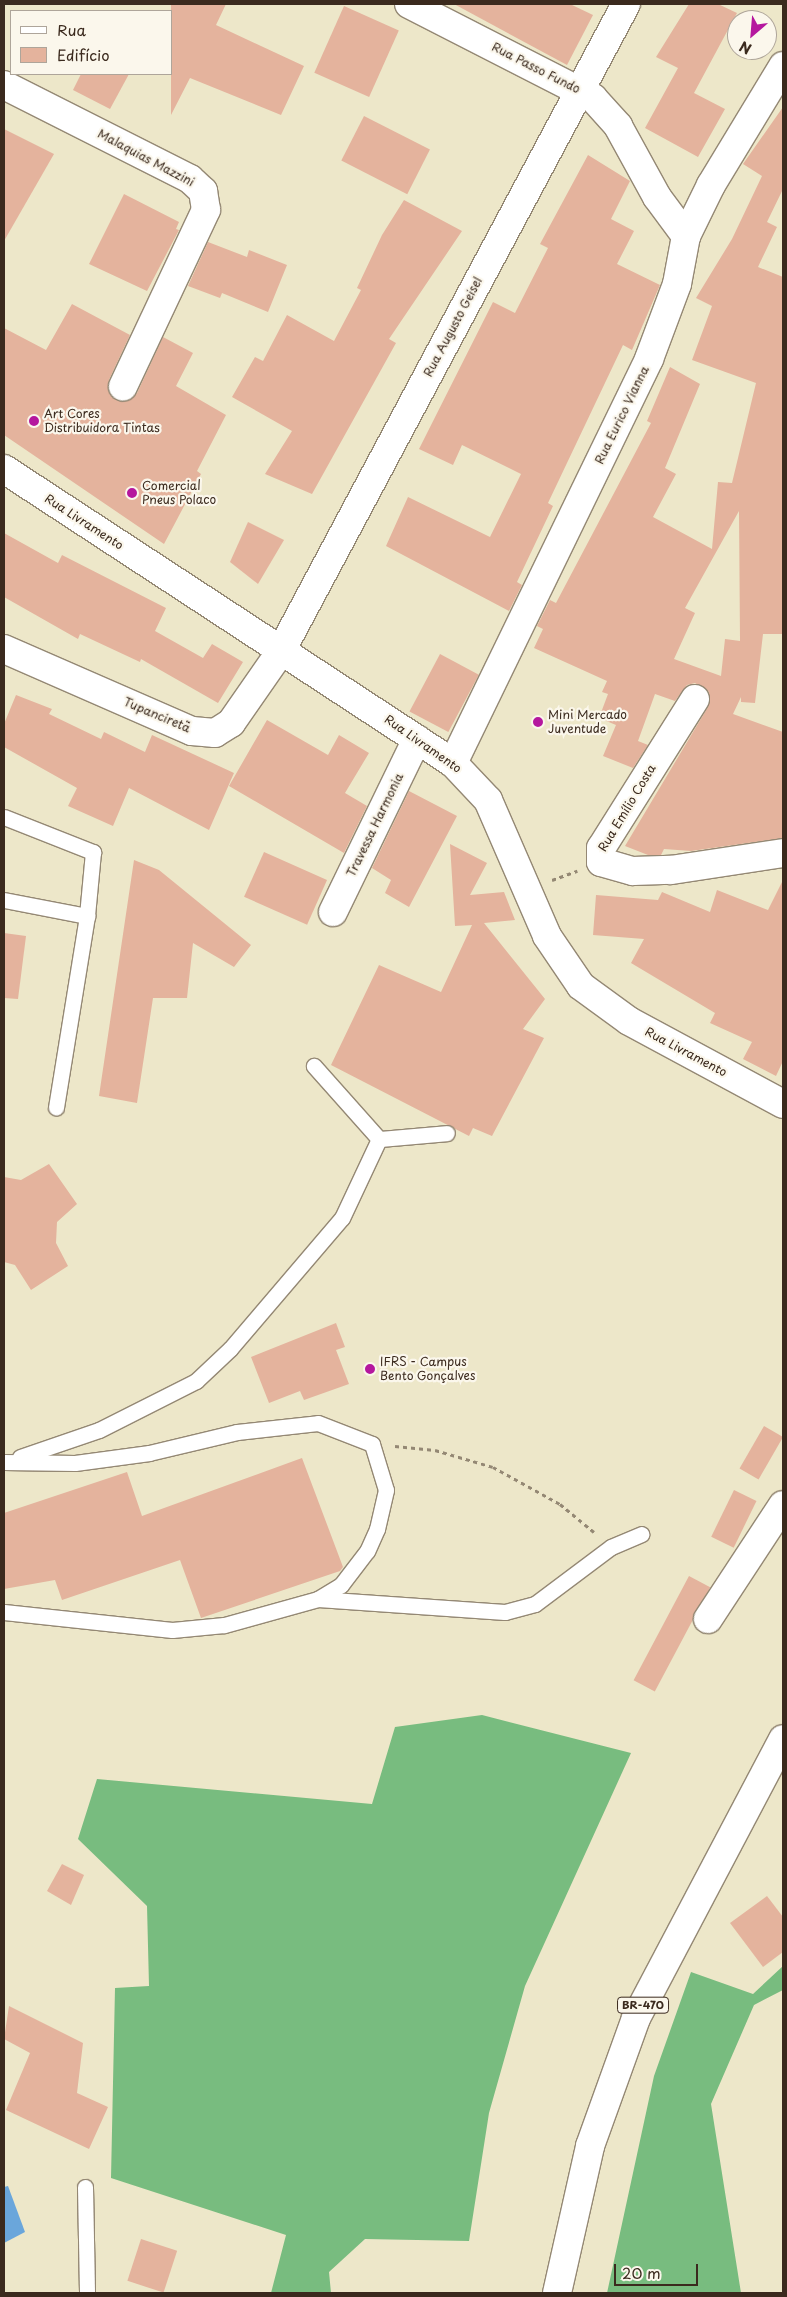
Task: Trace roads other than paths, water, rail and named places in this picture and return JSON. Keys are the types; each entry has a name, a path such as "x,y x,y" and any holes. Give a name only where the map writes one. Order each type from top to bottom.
{"main road":[{"name":"Rua Passo Fundo","path":"409,4 580,89 618,126 653,190 686,236"},
{"name":"Rua Augusto Geisel","path":"280,651 626,4"},
{"name":"Rua Eurico Vianna","path":"453,762 649,359 677,284 686,236 711,185 783,66"},
{"name":"Malaquias Mazzini","path":"4,85 190,179 203,191 206,210 123,386"},
{"name":"Rua Livramento","path":"4,469 280,651 453,762 488,800 547,936 580,986 629,1021 783,1104"},
{"name":"Tupanciretã","path":"4,649 192,731 214,733 231,723 280,651"},
{"name":"Rua Emílio Costa","path":"695,699 609,834 598,856 601,862 633,871 671,870 783,853"},
{"name":"Travessa Harmonia","path":"333,912 418,739"},
{"path":"708,1619 783,1505"},
{"name":"BR-470","path":"557,2293 590,2146 636,2018 783,1739"}],"lane":[{"path":"4,817 93,852 87,916 56,1108"},
{"path":"4,900 87,916"},
{"path":"314,1066 379,1140"},
{"path":"379,1140 447,1133"},
{"path":"4,1461 99,1430 196,1381 230,1349 342,1218 379,1140"},
{"path":"4,1461 75,1463 149,1453 292,1423 318,1423 372,1444 386,1490 377,1529 352,1573 318,1600"},
{"path":"4,1612 172,1630 224,1624 318,1600 505,1612 535,1604 611,1547 641,1534"},
{"path":"85,2187 87,2293"}],"water":[{"path":"8,2186 25,2232 4,2243 4,2187"}],"place":[{"name":"Art Cores Distribuidora Tintas","path":"34,421"},
{"name":"Comercial Pneus Polaco","path":"132,493"},
{"name":"Mini Mercado Juventude","path":"538,722"},
{"name":"IFRS - Campus Bento Gonçalves","path":"370,1369"}]}
